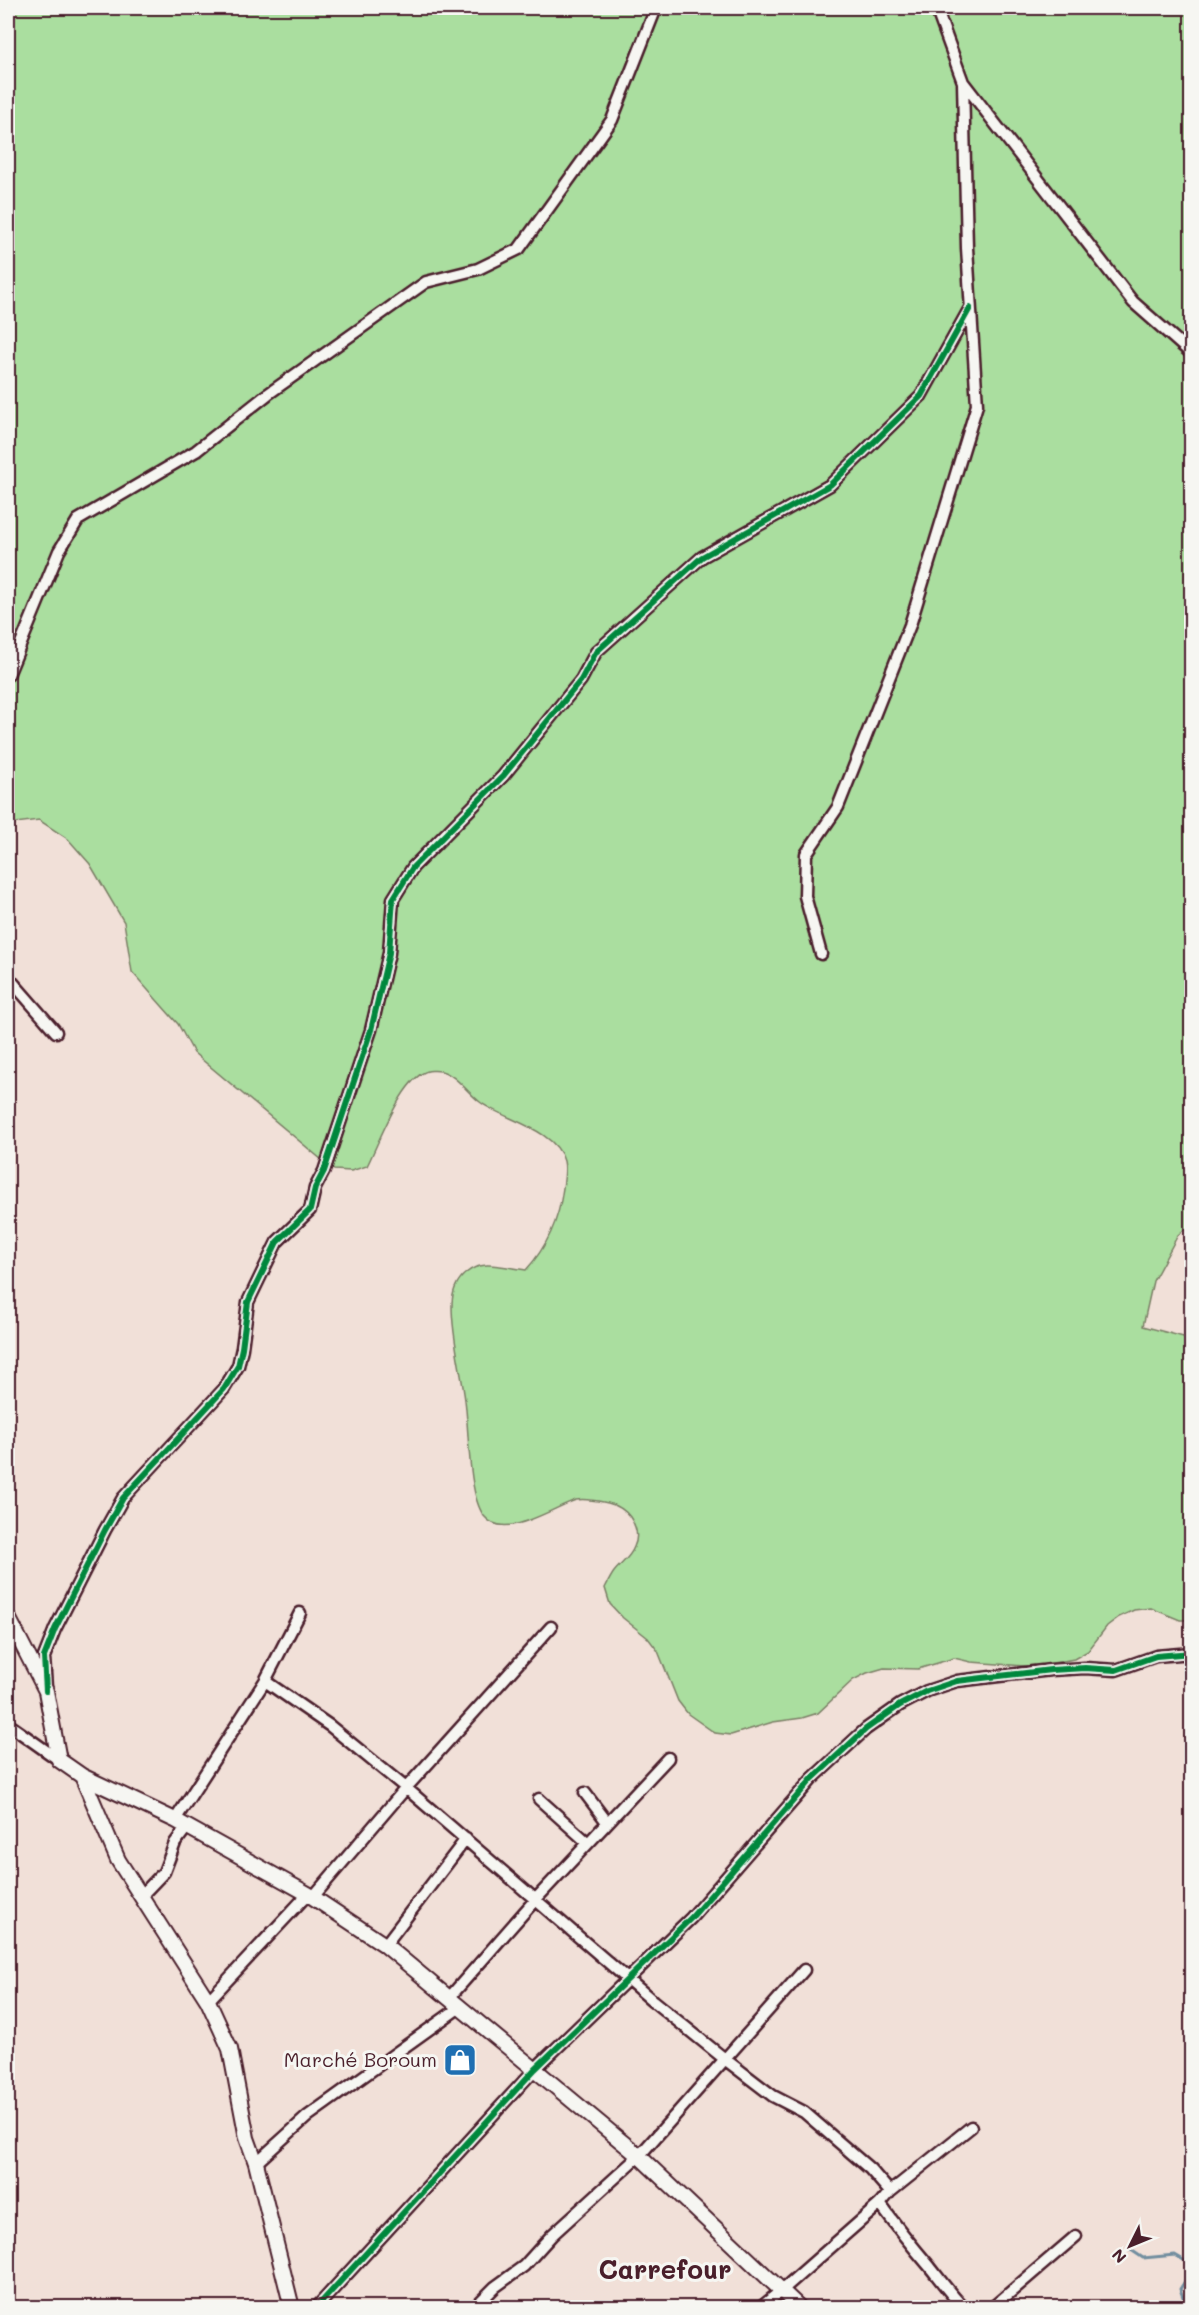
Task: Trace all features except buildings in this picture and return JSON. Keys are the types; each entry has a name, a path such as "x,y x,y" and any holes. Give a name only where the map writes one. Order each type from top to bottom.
{"street":[{"path":"8,675 59,551 78,520 196,451 268,394 426,282 478,269 519,249 543,212 612,120 656,8"},
{"path":"936,8 963,82 1133,302 1191,354"},
{"path":"821,954 805,896 806,854 838,807 906,635 977,405 970,308 963,82"},
{"path":"59,1760 46,1692 44,1657 55,1629 123,1498 224,1389 238,1366 248,1302 277,1242 310,1210 315,1188 324,1171 371,1030 389,953 393,899 413,867 503,776 581,680 597,652 605,644 702,557 830,486 921,396 970,308"},
{"path":"8,977 56,1032"},
{"path":"141,1896 164,1872 176,1843 181,1823 265,1681 300,1613"},
{"path":"8,1617 46,1692"},
{"path":"208,2001 310,1896 551,1627"},
{"path":"316,2307 535,2068 626,1978 691,1918 812,1779 866,1729 900,1705 927,1691 957,1681 1051,1670 1085,1668 1116,1670 1156,1656 1191,1653"},
{"path":"265,1681 330,1726 406,1788 626,1978 726,2060 773,2096 804,2112 870,2169 890,2192"},
{"path":"8,1725 82,1776 181,1823 310,1896 385,1945 639,2156 800,2307"},
{"path":"256,2163 308,2116 454,2002 535,1900 668,1758"},
{"path":"82,1776 118,1860 208,2001 230,2049 247,2138 256,2163 292,2307"},
{"path":"585,1793 608,1822"},
{"path":"539,1799 547,1816 588,1843"},
{"path":"385,1945 466,1839"},
{"path":"474,2307 495,2287 524,2266 552,2235 639,2156 804,1970"},
{"path":"760,2307 880,2204 890,2192 971,2127"},
{"path":"880,2204 908,2244 949,2293 964,2307"},
{"path":"992,2307 1076,2236"}],"green space":[{"path":"8,8 1191,8 1192,1223 1178,1235 1153,1281 1143,1326 1191,1339 1191,1620 1180,1620 1151,1608 1134,1610 1107,1626 1088,1651 1074,1659 1042,1665 971,1662 954,1658 918,1669 884,1668 853,1680 818,1713 773,1722 731,1735 715,1733 688,1714 678,1701 658,1651 648,1638 610,1604 605,1588 614,1572 630,1554 636,1539 634,1524 626,1512 611,1504 584,1499 576,1500 516,1524 493,1523 484,1516 472,1478 465,1400 453,1329 453,1296 460,1280 473,1268 494,1265 526,1270 534,1261 551,1232 559,1211 565,1171 559,1150 540,1133 480,1102 451,1076 432,1070 414,1079 406,1089 367,1166 351,1171 334,1170 194,1053 178,1024 132,972 124,922 90,864 68,839 39,820 8,824"}],"waterway":[{"path":"1131,2250 1143,2258 1175,2255 1187,2262 1190,2273 1180,2289 1187,2308"}],"cycle path":[{"path":"46,1691 44,1657 55,1629 105,1530 123,1498 224,1389 238,1366 248,1302 277,1242 310,1210 315,1188 324,1171 371,1030 389,953 393,899 413,867 503,776 581,680 596,652 702,557 830,485 921,396 970,308"},
{"path":"316,2308 535,2069 691,1918 812,1779 866,1729 900,1705 927,1691 957,1681 1051,1670 1085,1668 1116,1670 1156,1656 1192,1653"}],"place":[{"name":"Marché Boroum","path":"460,2060"}],"district":[{"name":"Carrefour","path":"665,2270"}]}
